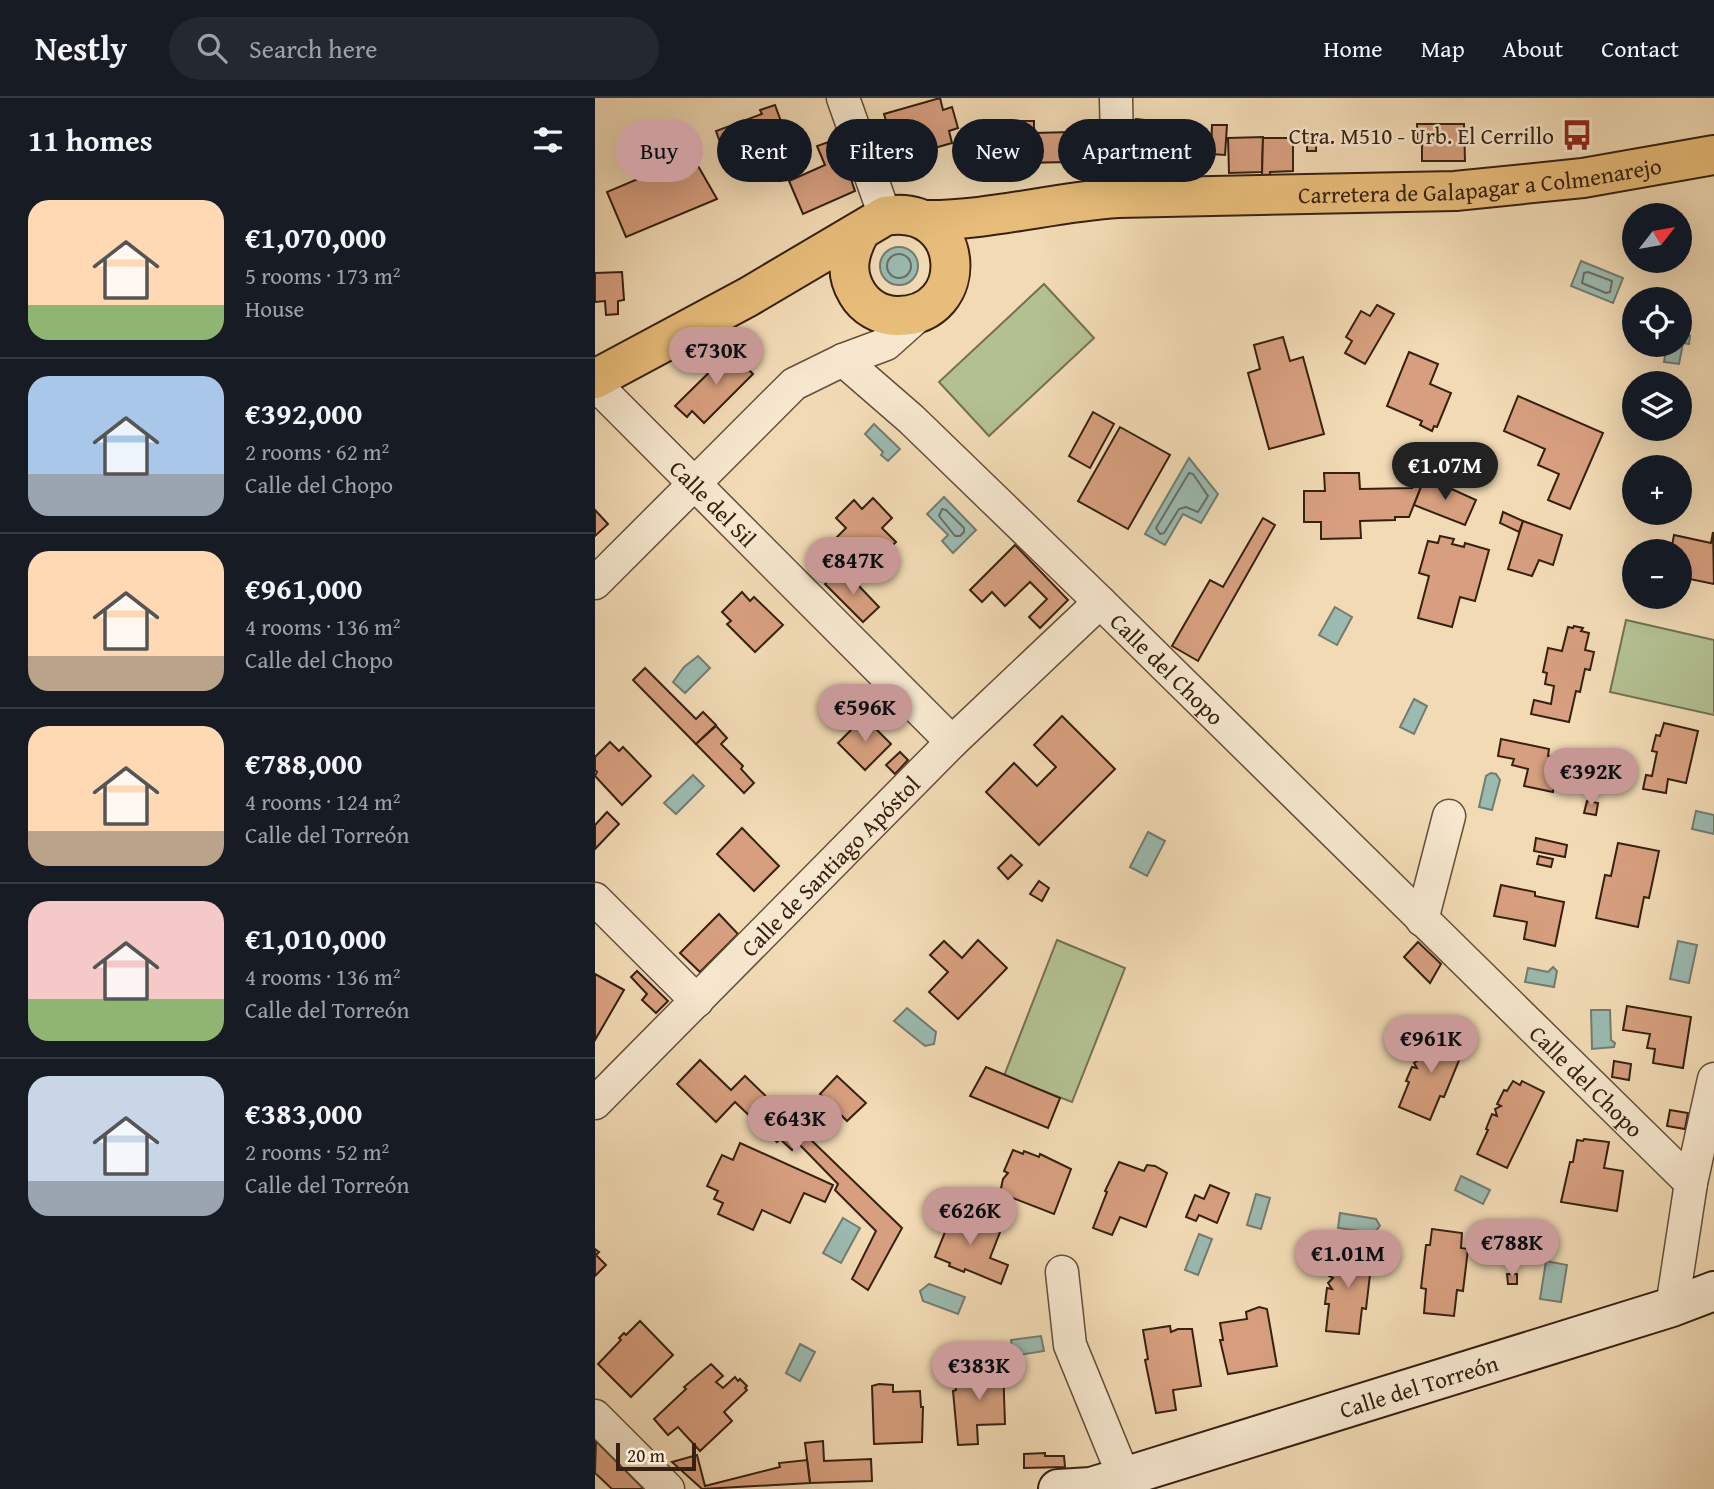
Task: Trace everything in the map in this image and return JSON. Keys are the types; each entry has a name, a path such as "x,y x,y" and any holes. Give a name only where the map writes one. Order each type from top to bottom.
{"main road":[{"name":"Carretera de Galapagar a Colmenarejo","path":"924,220 958,219 1078,200 1455,191 1583,178 1714,155"},
{"path":"748,297 789,285 809,284 873,316 908,317 937,302 951,273 971,249 988,235 1035,207"},
{"path":"595,382 873,224 898,214 924,220 934,227 949,248 951,273"},
{"path":"873,224 852,246 848,262 850,278 873,316"}],"street":[{"path":"843,98 873,224"},
{"path":"1116,98 1118,198"},
{"path":"595,583 794,384 830,366 866,331 873,316"},
{"name":"Calle del Chopo","path":"873,316 887,365 911,419"},
{"name":"Calle del Chopo","path":"830,366 911,419 1692,1183"},
{"name":"Calle del Sil","path":"595,382 952,742"},
{"name":"Calle de Santiago Apóstol","path":"595,1103 952,742 1100,602"},
{"path":"1422,919 1449,816"},
{"path":"595,899 697,1001"},
{"path":"1672,1307 1692,1183 1714,1079"},
{"path":"1062,1272 1070,1345 1124,1477"},
{"name":"Calle del Torreón","path":"1058,1489 1091,1487 1672,1307 1714,1291"},
{"path":"595,1416 668,1489"}],"green space":[{"path":"1044,284 1094,338 989,436 939,382"},
{"path":"1626,620 1714,640 1714,715 1610,692"},
{"path":"1057,940 1125,968 1072,1102 1004,1076"}],"water":[{"path":"899,247 913,252 918,266 913,280 899,285 885,280 880,266 885,252"},
{"path":"1581,261 1623,278 1613,303 1571,286"},
{"path":"1665,357 1680,357 1679,364 1664,362"},
{"path":"874,424 900,449 888,461 865,434"},
{"path":"1442,444 1486,461 1478,483 1433,466"},
{"path":"1189,458 1218,494 1201,523 1183,514 1165,545 1145,534"},
{"path":"944,497 976,530 953,553 942,541 948,535 927,514"},
{"path":"1335,607 1352,617 1337,645 1319,635"},
{"path":"698,656 710,668 685,693 673,682 684,667"},
{"path":"1414,699 1427,706 1414,734 1400,727"},
{"path":"1496,774 1500,780 1492,810 1479,807 1486,776"},
{"path":"693,775 704,786 676,814 664,803"},
{"path":"1696,811 1714,815 1714,834 1692,829"},
{"path":"1148,832 1165,841 1147,876 1130,867"},
{"path":"1678,941 1697,945 1689,983 1670,979"},
{"path":"1553,967 1557,971 1554,987 1525,982 1528,968 1548,972"},
{"path":"907,1008 936,1032 934,1044 925,1046 894,1021"},
{"path":"1591,1010 1610,1010 1611,1040 1615,1043 1614,1047 1592,1049"},
{"path":"1461,1176 1490,1190 1483,1204 1455,1190"},
{"path":"1256,1194 1270,1198 1261,1229 1247,1225"},
{"path":"1340,1213 1376,1219 1380,1226 1374,1233 1338,1228"},
{"path":"843,1218 860,1228 841,1263 823,1253"},
{"path":"1199,1234 1212,1239 1198,1275 1185,1270"},
{"path":"1546,1261 1567,1265 1561,1302 1540,1299"},
{"path":"929,1284 965,1297 958,1314 923,1301 920,1291"},
{"path":"1041,1336 1044,1351 1013,1356 1011,1340"},
{"path":"800,1344 815,1352 800,1381 786,1373"}],"building":[{"path":"940,98 943,110 952,107 955,119 952,119 952,130 949,131 952,143 938,147 938,119 885,119 884,114"},
{"path":"775,105 780,119 748,119 762,114 760,110"},
{"path":"1417,124 1464,124 1465,161 1422,161 1422,144 1417,145"},
{"path":"1216,125 1227,125 1225,155 1216,154"},
{"path":"1058,132 1058,162 1044,163 1044,133"},
{"path":"1307,135 1316,135 1316,151 1307,151"},
{"path":"1263,137 1262,172 1229,173 1228,138"},
{"path":"1263,138 1293,138 1293,171 1262,175"},
{"path":"826,143 826,182 852,182 855,191 803,214 789,182 812,182 812,171 825,165 817,146"},
{"path":"703,175 717,199 626,237 607,192 631,182 703,182"},
{"path":"622,272 624,300 618,301 618,314 606,315 605,301 595,302 595,273"},
{"path":"1377,305 1394,314 1365,364 1345,353 1352,341 1346,337 1361,311 1370,316"},
{"path":"1283,337 1290,361 1303,357 1324,434 1269,449 1248,373 1260,369 1254,345"},
{"path":"736,346 747,357 741,362 753,374 704,423 692,411 687,417 675,406"},
{"path":"1409,352 1438,364 1430,384 1451,393 1437,427 1434,426 1432,431 1420,425 1422,421 1387,406"},
{"path":"1518,396 1603,433 1570,509 1548,500 1559,474 1538,465 1545,449 1504,431"},
{"path":"1093,412 1114,424 1090,468 1069,456"},
{"path":"1120,427 1170,455 1128,529 1078,501"},
{"path":"1399,457 1421,466 1418,474 1398,466"},
{"path":"1412,471 1425,477 1409,517 1360,521 1361,538 1321,539 1321,522 1304,522 1304,491 1325,491 1324,473 1359,473 1360,489 1412,488"},
{"path":"1425,477 1476,500 1465,525 1414,505"},
{"path":"873,498 892,518 882,528 896,542 867,570 836,538 846,528 836,518 854,500 862,509"},
{"path":"595,510 608,524 595,536"},
{"path":"1503,512 1523,521 1519,532 1500,523"},
{"path":"1263,518 1275,525 1198,661 1172,646 1210,580 1223,587"},
{"path":"1523,521 1562,535 1553,565 1539,560 1532,576 1508,569"},
{"path":"1713,532 1714,584 1692,579 1692,539 1673,539 1674,535 1711,543"},
{"path":"1440,536 1454,539 1452,544 1464,547 1465,543 1489,550 1475,601 1460,597 1452,627 1418,618 1429,576 1419,573 1428,541 1438,543"},
{"path":"1015,545 1068,600 1040,628 1029,617 1047,599 1030,582 1005,606 992,592 982,602 970,590"},
{"path":"838,572 853,588 857,584 879,607 863,622 825,584"},
{"path":"742,592 750,601 754,597 783,625 755,652 727,624 731,621 722,612"},
{"path":"1574,626 1589,633 1585,650 1594,652 1590,670 1585,669 1580,692 1576,691 1569,722 1531,714 1534,700 1551,704 1554,686 1545,684 1547,673 1543,672 1548,648 1562,651 1568,627"},
{"path":"645,668 696,719 703,712 716,725 696,744 633,680"},
{"path":"1062,716 1115,769 1039,845 986,792 1014,763 1037,786 1056,767 1034,745"},
{"path":"864,717 891,744 865,770 838,743"},
{"path":"1664,723 1698,731 1686,783 1668,779 1666,793 1643,789 1646,775 1652,776 1657,752 1652,751 1656,735 1660,736"},
{"path":"716,726 727,738 721,744 743,766 741,769 754,783 744,793 696,744"},
{"path":"1501,739 1549,749 1548,756 1560,758 1562,752 1573,755 1565,790 1554,787 1553,792 1524,786 1528,769 1512,765 1514,759 1498,756"},
{"path":"610,742 619,751 623,747 651,776 622,805 595,776 595,757"},
{"path":"900,752 908,760 895,774 886,765"},
{"path":"1587,801 1598,803 1596,815 1584,813"},
{"path":"607,812 619,824 595,849 595,825"},
{"path":"742,828 779,866 754,891 717,854"},
{"path":"1536,838 1567,845 1565,857 1534,851"},
{"path":"1618,843 1659,851 1649,898 1644,897 1638,927 1596,918 1605,875 1611,876"},
{"path":"1011,855 1022,865 1008,879 998,868"},
{"path":"1539,856 1553,859 1551,867 1537,864"},
{"path":"1039,881 1049,888 1042,901 1030,894"},
{"path":"1501,885 1564,902 1555,946 1524,939 1527,922 1494,916"},
{"path":"719,914 738,934 700,972 680,953"},
{"path":"978,940 1007,968 958,1019 929,992 948,972 930,955 944,941 962,958"},
{"path":"1418,942 1441,964 1430,983 1404,957"},
{"path":"637,971 668,1001 656,1013 642,1000 647,994 631,977"},
{"path":"595,974 624,990 595,1040"},
{"path":"1627,1006 1691,1017 1683,1068 1653,1063 1655,1049 1647,1048 1650,1034 1623,1030"},
{"path":"1431,1032 1439,1036 1441,1032 1462,1041 1456,1056 1460,1058 1444,1097 1440,1096 1430,1120 1399,1107 1412,1067 1417,1068 1414,1063 1421,1058 1417,1056 1423,1041 1426,1043"},
{"path":"700,1060 731,1090 745,1076 902,1228 868,1290 852,1279 876,1231 835,1190 838,1184 798,1143 792,1150 780,1139 777,1142 735,1102 716,1122 677,1084"},
{"path":"1614,1061 1631,1064 1629,1080 1612,1077"},
{"path":"986,1067 1060,1098 1048,1128 970,1096"},
{"path":"837,1076 866,1103 847,1121 820,1094"},
{"path":"1513,1081 1520,1085 1522,1081 1544,1092 1507,1168 1477,1154 1492,1114 1497,1116 1495,1109 1501,1106 1497,1104 1504,1090 1507,1091"},
{"path":"1670,1110 1688,1113 1685,1129 1667,1126"},
{"path":"1577,1140 1609,1142 1604,1168 1623,1171 1617,1211 1561,1202"},
{"path":"740,1143 833,1185 825,1202 804,1193 790,1223 762,1210 753,1230 718,1214 723,1203 714,1199 718,1191 707,1186 722,1155 733,1160"},
{"path":"1013,1150 1039,1157 1040,1154 1071,1169 1054,1214 1000,1193 1003,1179 1008,1173 1004,1171"},
{"path":"1119,1162 1144,1171 1147,1165 1155,1166 1167,1173 1146,1227 1120,1217 1112,1235 1093,1228 1107,1192 1105,1191"},
{"path":"1210,1185 1229,1193 1217,1223 1199,1215 1196,1221 1186,1217 1195,1195 1204,1199"},
{"path":"947,1210 1000,1232 990,1258 1008,1265 1001,1284 965,1269 964,1272 949,1266 950,1263 935,1257 945,1232 939,1229 939,1222"},
{"path":"1432,1229 1462,1233 1461,1248 1468,1249 1463,1291 1457,1290 1454,1316 1424,1313 1426,1289 1421,1288 1426,1245 1430,1245"},
{"path":"1345,1247 1368,1250 1366,1266 1371,1266 1366,1309 1362,1308 1359,1334 1326,1331 1329,1304 1325,1304 1327,1288 1332,1289 1328,1283 1333,1278 1329,1276 1330,1261 1334,1261 1336,1250 1344,1251"},
{"path":"595,1249 599,1252 596,1255 606,1265 595,1276"},
{"path":"1507,1274 1517,1274 1517,1284 1508,1284"},
{"path":"1259,1307 1267,1309 1277,1366 1228,1374 1220,1340 1223,1340 1220,1323 1247,1319 1246,1312"},
{"path":"640,1321 673,1355 631,1397 598,1364 621,1340 619,1338"},
{"path":"1170,1326 1171,1332 1192,1329 1201,1386 1173,1390 1176,1410 1156,1413 1145,1360 1148,1359 1143,1330"},
{"path":"711,1364 723,1376 716,1382 723,1388 735,1377 747,1386 747,1390 724,1412 732,1421 700,1451 678,1427 668,1435 654,1419 686,1389 684,1387"},
{"path":"982,1366 1003,1366 1005,1424 977,1425 978,1444 958,1445 953,1391 956,1390 955,1374 982,1374"},
{"path":"893,1385 893,1392 920,1391 923,1407 922,1442 874,1444 872,1386"},
{"path":"596,1441 644,1489 612,1489 595,1473"},
{"path":"823,1441 824,1461 871,1459 872,1481 810,1483 805,1443"},
{"path":"1045,1453 1045,1456 1064,1456 1065,1467 1024,1468 1024,1454"},
{"path":"697,1455 705,1486 780,1467 779,1463 807,1460 810,1483 702,1489 672,1462"}],"place":[{"name":"Ctra. M510 - Urb. El Cerrillo","path":"1577,135"}]}
